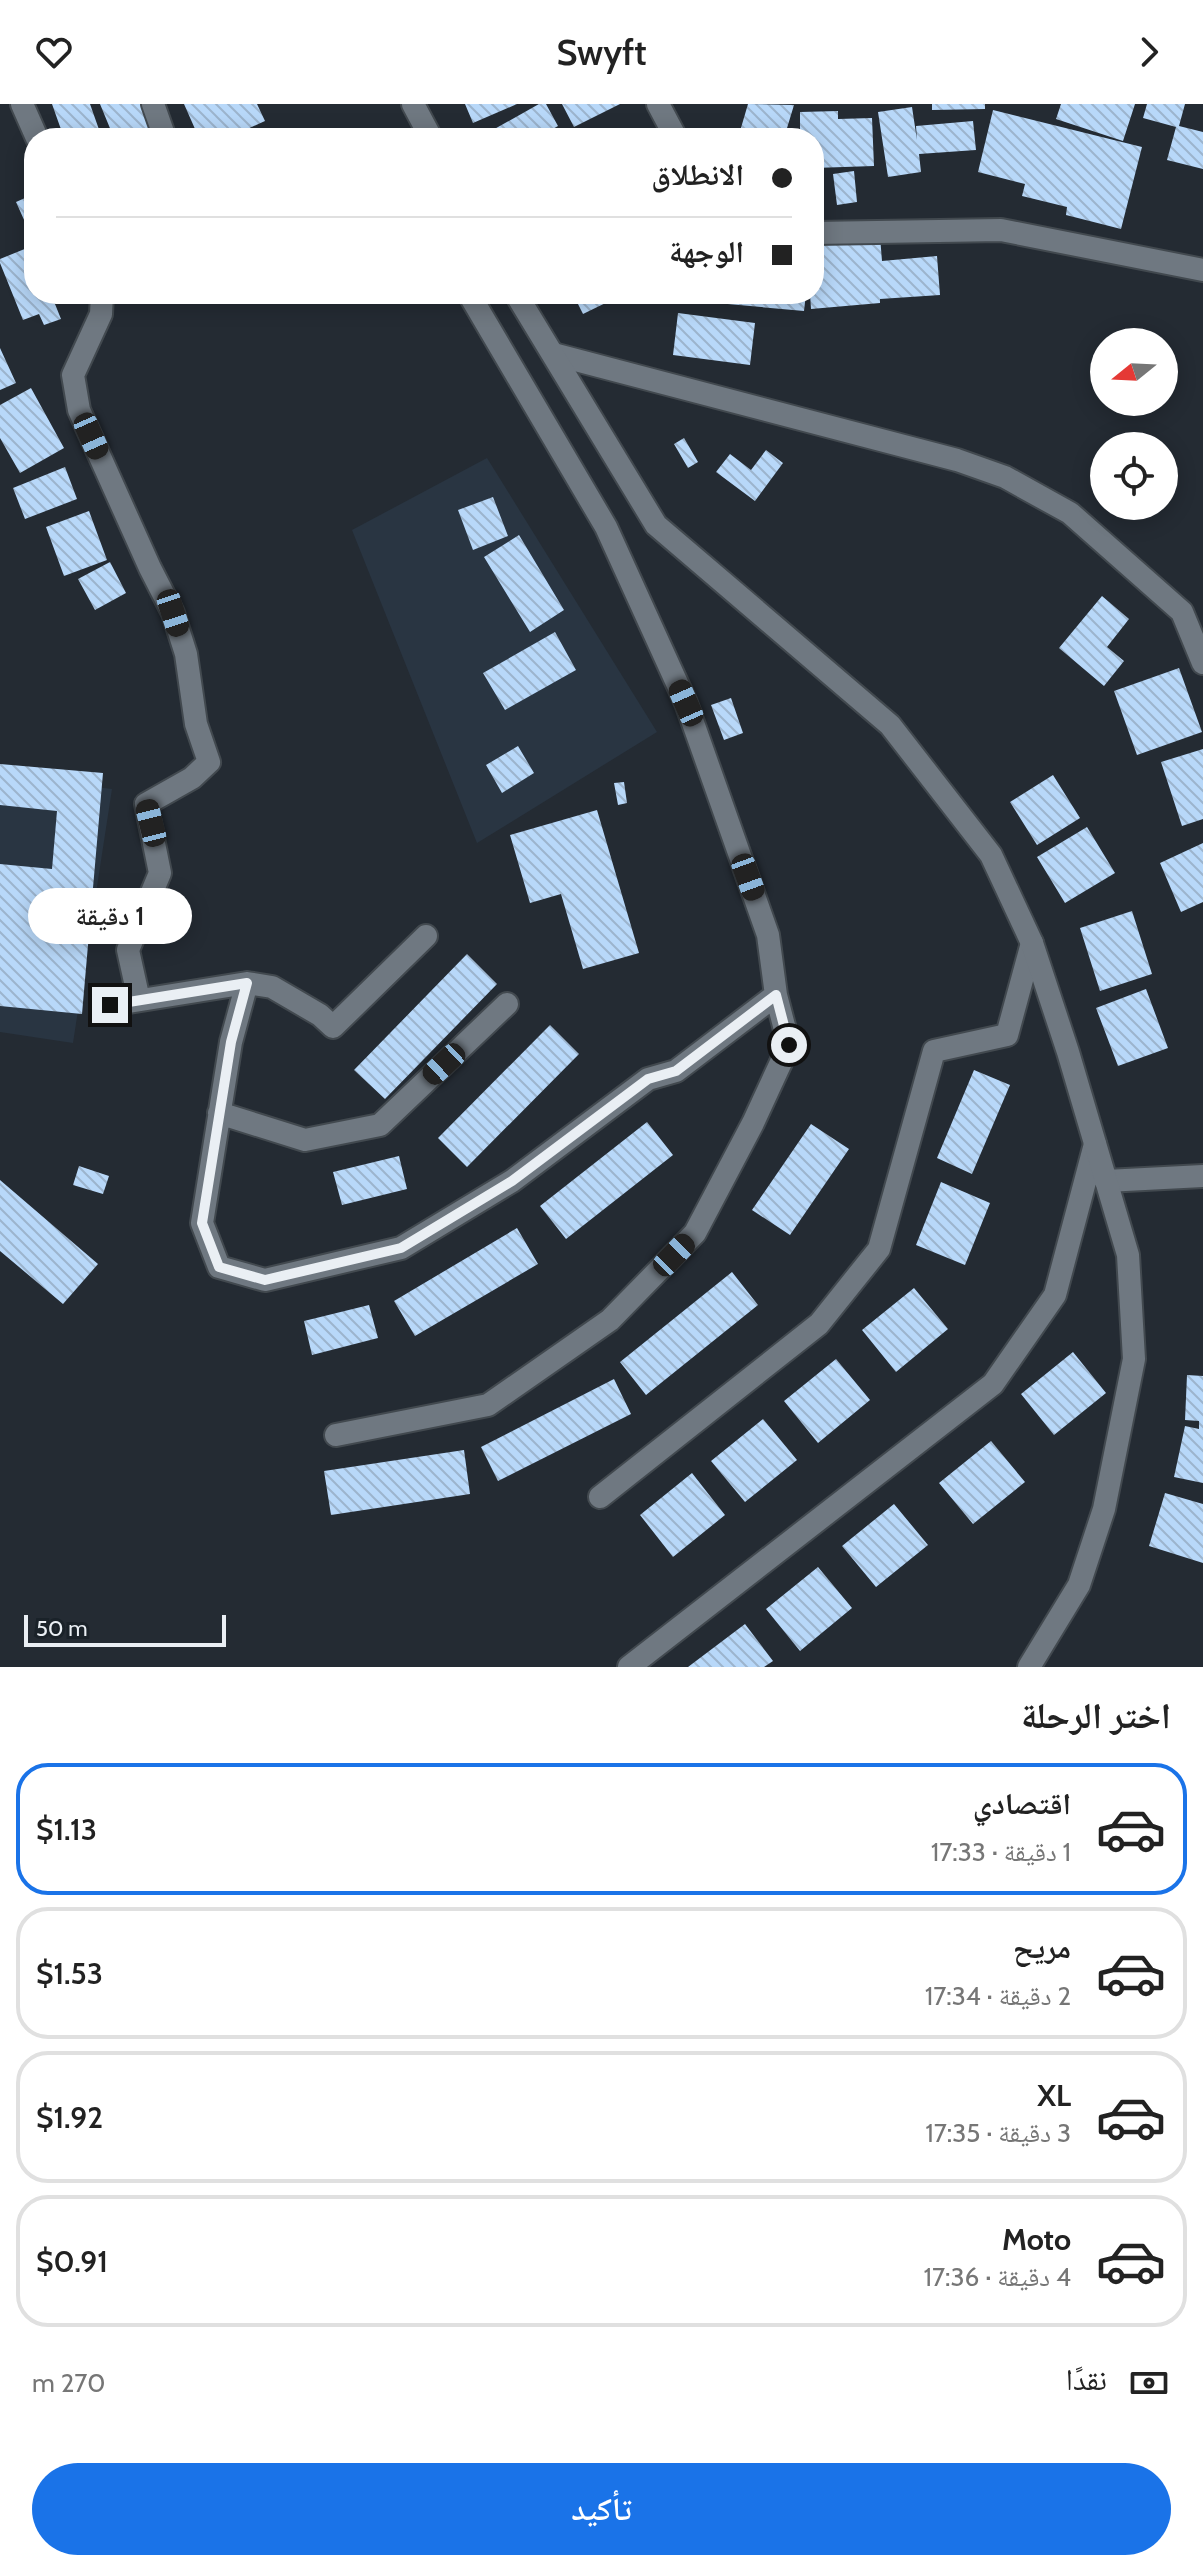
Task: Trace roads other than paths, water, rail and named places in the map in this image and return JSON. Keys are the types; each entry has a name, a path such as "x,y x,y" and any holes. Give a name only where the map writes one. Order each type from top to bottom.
{"street":[{"path":"22,104 33,128"},
{"path":"153,104 161,128"},
{"path":"413,104 426,128"},
{"path":"658,104 671,128"},
{"path":"824,233 1001,230 1203,270"},
{"path":"102,304 101,314 73,375 79,410 173,613 186,654 196,724 209,762 192,778 146,804 160,873 128,950 139,1000"},
{"path":"336,1435 488,1405 610,1320 695,1233 753,1123 789,1045 776,995 768,935 686,703 606,527 475,304"},
{"path":"522,304 656,525 890,725 991,855 1032,943 1128,1255 1134,1359 1104,1509 1079,1585 1029,1667"},
{"path":"553,354 957,460 1005,477 1070,513 1182,612 1203,663"},
{"path":"110,1005 247,983 272,987 320,1015 333,1027 426,936"},
{"path":"600,1497 819,1324 879,1249 934,1051 1007,1035 1032,943"},
{"path":"247,983 231,1042 202,1223 219,1267 265,1280 401,1248 512,1181 648,1079 676,1071 776,995"},
{"path":"219,1113 305,1140 380,1125 507,1004"},
{"path":"629,1667 993,1384 1055,1295 1095,1144"},
{"path":"1106,1181 1203,1176"}]}
